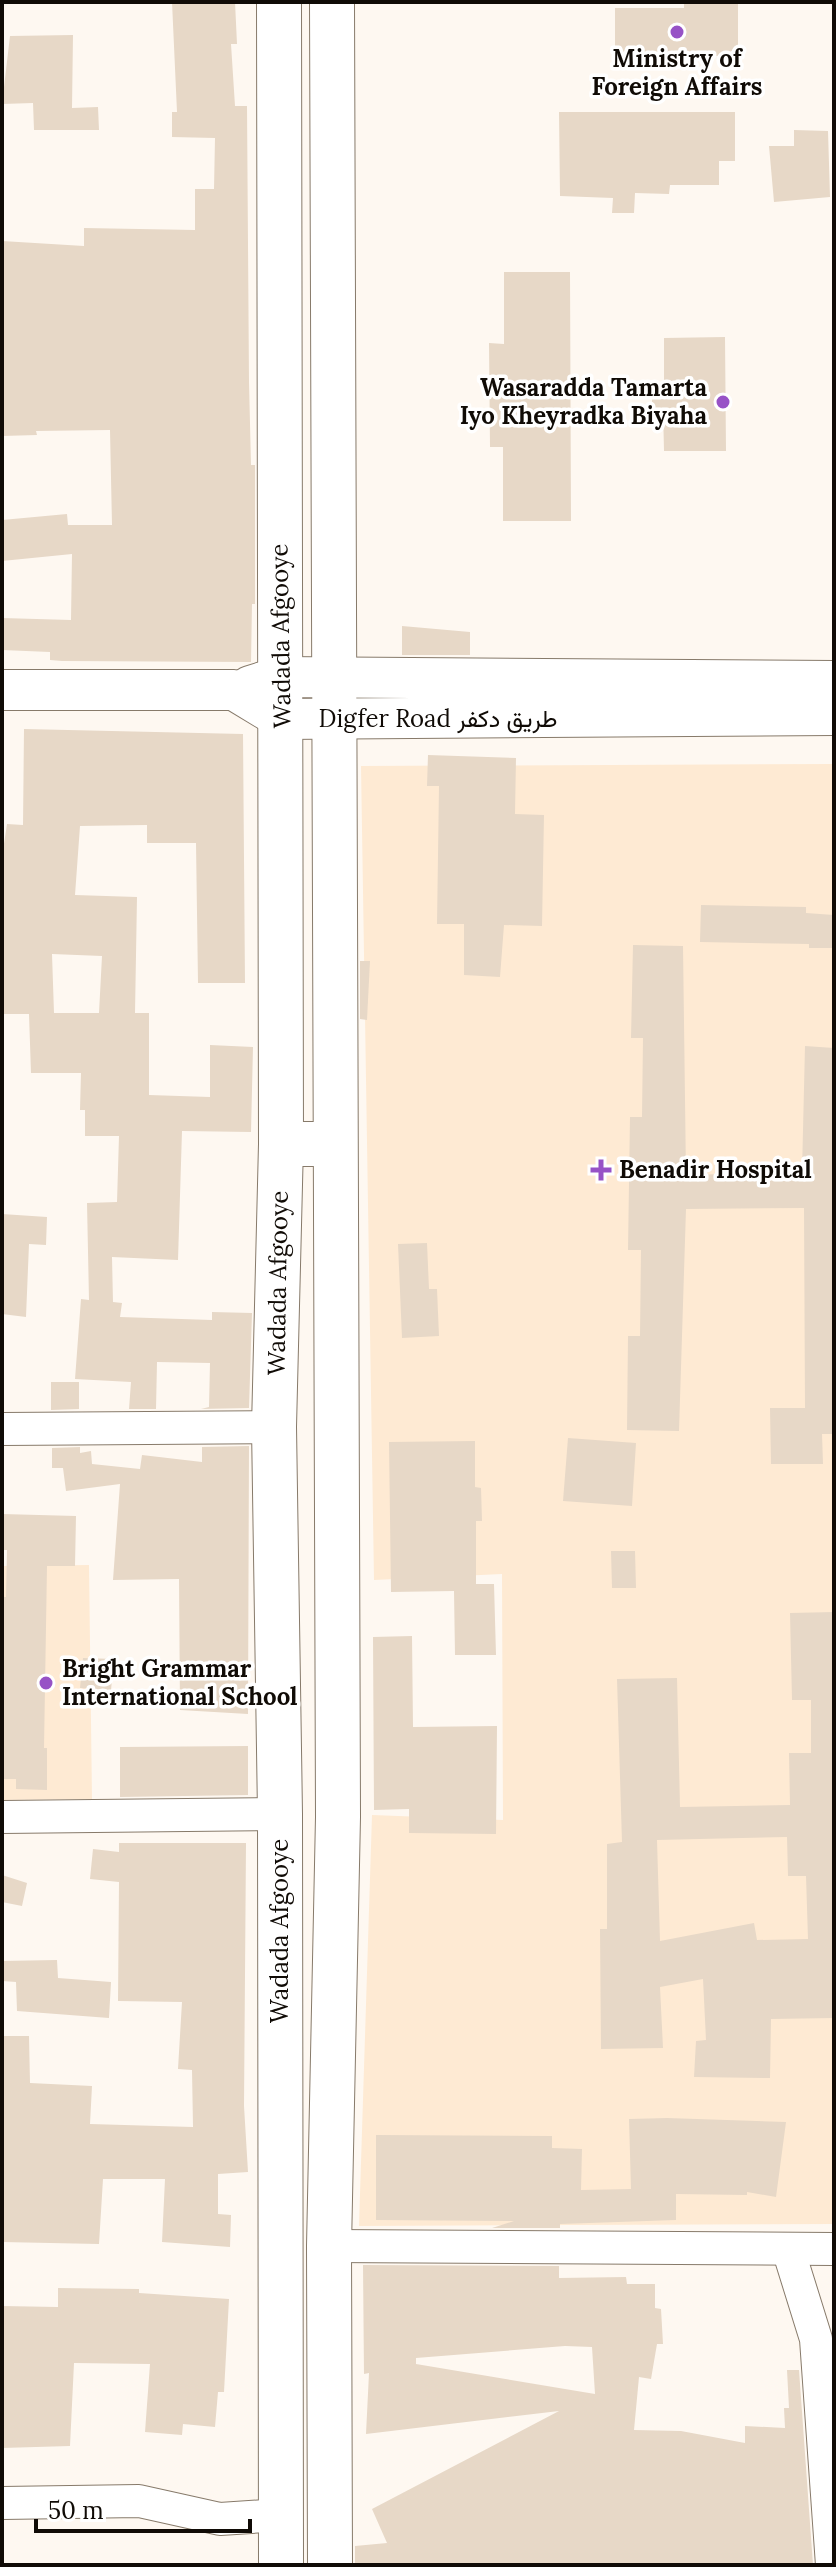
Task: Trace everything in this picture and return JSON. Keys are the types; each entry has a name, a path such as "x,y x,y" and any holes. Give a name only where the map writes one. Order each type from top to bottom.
{"main road":[{"name":"Wadada Afgooye","path":"279,2 281,1144 274,1427 280,1814 281,2565"},
{"name":"Wadada Afgooye","path":"330,2565 329,2246 338,1817 332,2"},
{"path":"280,435 332,434"},
{"path":"281,1144 335,1144"}],"street":[{"name":"Digfer Road طريق دكفر","path":"281,698 333,677 834,681"},
{"path":"2,690 234,690 281,698"},
{"name":"Digfer Road طريق دكفر","path":"281,698 333,720 834,715"},
{"path":"2,1429 274,1427"},
{"path":"2,1817 280,1814"},
{"path":"329,2246 834,2249"},
{"path":"788,2249 825,2339 832,2565"},
{"path":"2,2503 139,2501 220,2519 280,2515"}],"shaded area":[{"name":"Benadir Hospital","path":"834,764 834,2224 359,2226 372,1815 503,1820 502,1574 374,1580 361,766"},
{"name":"Bright Grammar International School","path":"89,1565 92,1799 2,1800 2,1566"}],"building":[{"path":"172,2 235,2 237,44 231,44 235,106 247,106 249,382 251,465 255,465 255,604 252,604 251,662 62,661 50,660 50,652 2,650 2,618 71,620 72,554 2,561 2,520 67,514 68,525 112,525 110,430 36,431 37,435 2,436 2,241 84,246 84,228 195,230 195,189 214,189 215,138 172,137 172,112 177,112"},
{"name":"Ministry of Foreign Affairs","path":"684,2 738,2 738,56 615,56 615,8 684,8"},
{"path":"73,35 72,108 98,107 99,130 34,130 33,103 2,104 10,36"},
{"path":"559,112 735,112 735,161 719,161 719,185 670,185 669,194 635,193 634,213 612,213 613,198 560,196"},
{"path":"794,130 828,131 830,197 774,202 769,146 794,146"},
{"path":"504,272 570,272 571,521 503,521 503,447 490,447 489,343 504,344"},
{"path":"725,337 726,451 664,451 663,408 652,408 652,382 664,382 664,338"},
{"path":"402,626 470,632 470,655 402,655"},
{"path":"24,729 243,734 245,983 198,983 196,843 147,843 147,825 80,826 75,895 137,897 135,1013 149,1013 149,1095 210,1097 210,1045 253,1047 251,1132 182,1131 178,1260 112,1257 113,1302 122,1303 120,1317 212,1320 212,1312 252,1313 249,1408 201,1409 209,1407 210,1363 157,1362 156,1409 129,1409 131,1382 75,1379 81,1299 89,1300 87,1203 117,1202 119,1136 85,1136 85,1110 80,1110 81,1073 31,1073 29,1014 2,1014 2,857 7,824 23,825","holes":["52,954 102,956 99,1013 54,1013"]},
{"path":"428,755 516,758 515,814 544,815 542,926 504,925 500,977 464,975 464,924 437,924 439,786 427,786"},
{"path":"701,905 806,907 806,913 834,915 834,948 809,948 809,944 700,942"},
{"path":"633,945 683,946 686,1175 802,1172 805,1046 834,1048 834,1434 822,1434 823,1464 771,1464 770,1408 805,1408 804,1208 686,1209 679,1431 627,1430 628,1336 640,1336 641,1250 628,1250 630,1117 642,1117 643,1038 631,1038"},
{"path":"360,961 370,961 367,1020 360,1019"},
{"path":"2,1214 47,1217 46,1245 29,1244 26,1317 2,1314"},
{"path":"427,1243 429,1289 437,1289 439,1336 402,1338 398,1244"},
{"path":"51,1382 79,1382 79,1409 51,1410"},
{"path":"568,1438 636,1443 632,1506 563,1501"},
{"path":"475,1441 475,1487 481,1488 482,1521 476,1521 476,1584 494,1584 496,1655 455,1655 454,1591 391,1592 389,1442"},
{"path":"249,1446 248,1714 180,1710 179,1579 113,1580 120,1484 66,1491 63,1468 52,1468 52,1448 80,1447 80,1453 91,1451 92,1464 140,1469 142,1455 202,1462 202,1447"},
{"path":"2,1514 76,1516 75,1566 47,1566 44,1748 47,1748 47,1790 16,1789 16,1779 2,1779 2,1597 6,1597 7,1550 2,1550"},
{"path":"611,1551 635,1551 636,1588 612,1588"},
{"path":"834,1612 834,2018 771,2019 770,2078 694,2077 696,2041 706,2040 703,1979 660,1987 663,2048 601,2049 600,1929 607,1929 607,1844 622,1842 617,1679 677,1678 680,1807 790,1805 789,1753 811,1753 811,1700 792,1700 790,1613","holes":["787,1837 788,1876 806,1876 808,1939 757,1940 754,1923 660,1941 657,1840"]},
{"path":"412,1636 413,1727 497,1726 496,1834 409,1833 409,1809 374,1810 373,1637"},
{"path":"83,1658 114,1659 111,1690 80,1688"},
{"path":"248,1746 248,1795 120,1797 120,1747"},
{"path":"119,1843 246,1843 244,2106 248,2172 218,2174 218,2214 231,2215 230,2247 162,2242 165,2179 103,2179 99,2244 2,2242 2,2036 29,2036 30,2083 92,2086 90,2124 193,2127 192,2070 178,2069 182,2002 118,2001 119,1882 90,1879 93,1849 119,1852"},
{"path":"2,1875 27,1883 22,1906 2,1902"},
{"path":"57,1960 58,1978 111,1982 109,2018 17,2011 16,1982 2,1981 2,1961"},
{"path":"629,2119 786,2122 776,2197 747,2192 747,2195 676,2194 676,2220 560,2224 560,2228 492,2228 514,2221 376,2220 376,2135 552,2136 552,2148 582,2149 581,2190 631,2189"},
{"path":"363,2265 559,2266 559,2278 626,2277 627,2284 655,2284 655,2308 661,2309 663,2344 657,2344 651,2379 639,2377 634,2430 681,2431 745,2443 745,2426 785,2428 784,2408 789,2408 787,2370 799,2370 813,2565 355,2565 355,2546 387,2543 372,2509 559,2411 366,2434 369,2373 364,2374","holes":["565,2346 592,2347 595,2394 416,2364 416,2358"]},
{"path":"58,2288 139,2289 139,2293 229,2299 224,2392 218,2392 215,2427 183,2424 182,2435 145,2432 150,2364 74,2363 70,2446 2,2448 2,2306 58,2307"}],"place":[{"name":"Ministry of Foreign Affairs","path":"677,32"},
{"name":"Wasaradda Tamarta Iyo Kheyradka Biyaha","path":"723,402"},
{"name":"Benadir Hospital","path":"601,1170"},
{"name":"Bright Grammar International School","path":"46,1683"}]}
